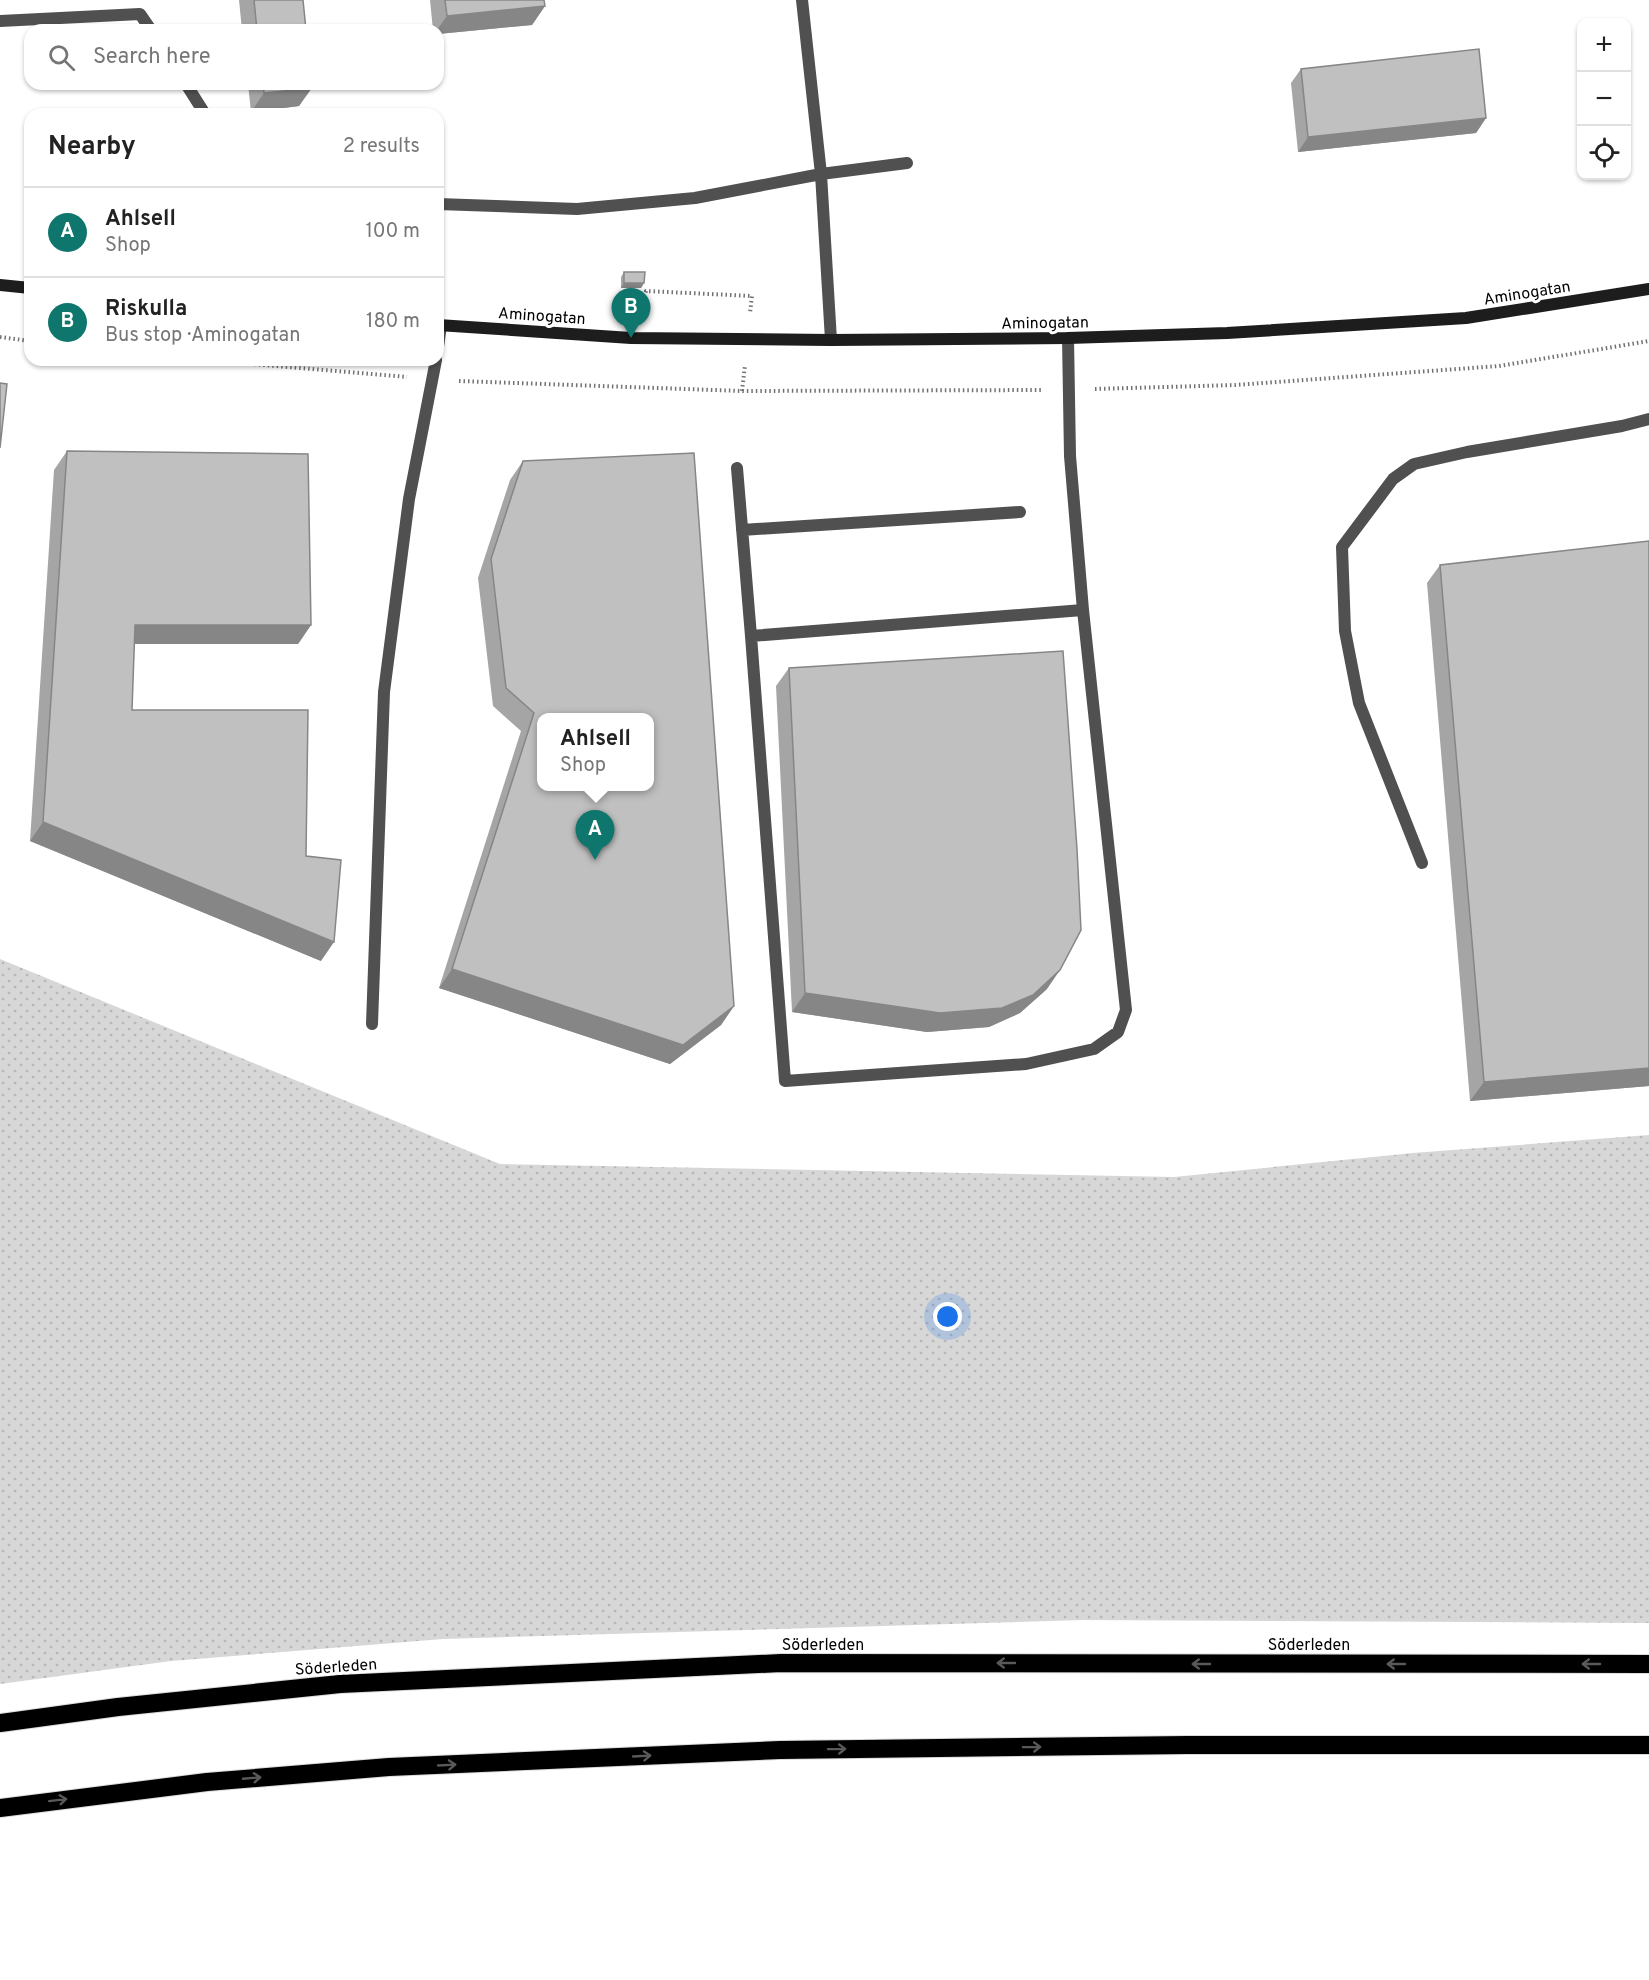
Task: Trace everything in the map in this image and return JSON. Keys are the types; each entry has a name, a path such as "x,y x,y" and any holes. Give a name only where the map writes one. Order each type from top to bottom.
{"highway":[{"name":"Söderleden","path":"0,1723 118,1707 340,1684 781,1663 1649,1664"},
{"path":"0,1808 207,1782 389,1767 780,1750 1187,1744 1649,1745"}],"street":[{"path":"0,285 24,287"},
{"name":"Aminogatan","path":"444,325 631,338 1068,339 1227,333 1466,318 1649,289"}],"lane":[{"path":"802,0 821,174 831,340"},
{"path":"0,21 141,14 147,24"},
{"path":"190,90 201,108"},
{"path":"444,204 577,209 696,198 821,174 907,163"},
{"path":"737,468 785,1081 1026,1064 1094,1049 1118,1032 1126,1010 1083,610 1070,456 1068,339"},
{"path":"372,1024 384,692 409,499 435,366"},
{"path":"1422,863 1359,703 1345,631 1342,547 1393,479 1414,464 1467,452 1622,426 1649,419"},
{"path":"742,530 1020,512"},
{"path":"751,636 1083,610"}],"path":[{"path":"0,337 24,340"},
{"path":"277,366 501,384 742,391 1068,390 1235,385 1499,366 1649,341"}],"shaded area":[{"path":"0,959 500,1164 1174,1177 1413,1153 1649,1135 1649,1623 1083,1620 443,1639 171,1661 0,1684"}],"building":[{"path":"254,0 303,0 305,24 256,24"},
{"path":"445,0 544,0 545,6 447,16"},
{"path":"1479,49 1486,118 1308,137 1301,69"},
{"path":"264,90 293,90 264,93"},
{"path":"624,272 645,272 644,283 624,283"},
{"path":"0,383 7,384 0,448"},
{"path":"67,451 308,454 311,625 135,625 132,710 308,710 306,856 341,860 334,942 43,822"},
{"path":"694,453 734,1006 683,1045 452,969 534,713 506,688 491,559 523,461"},
{"path":"1649,541 1649,1068 1484,1082 1440,565"},
{"path":"1063,651 1081,930 1060,970 1033,995 1002,1008 940,1013 805,993 789,668"}],"place":[{"name":"Riskulla","path":"631,338"},
{"name":"Ahlsell","path":"595,860"}]}
